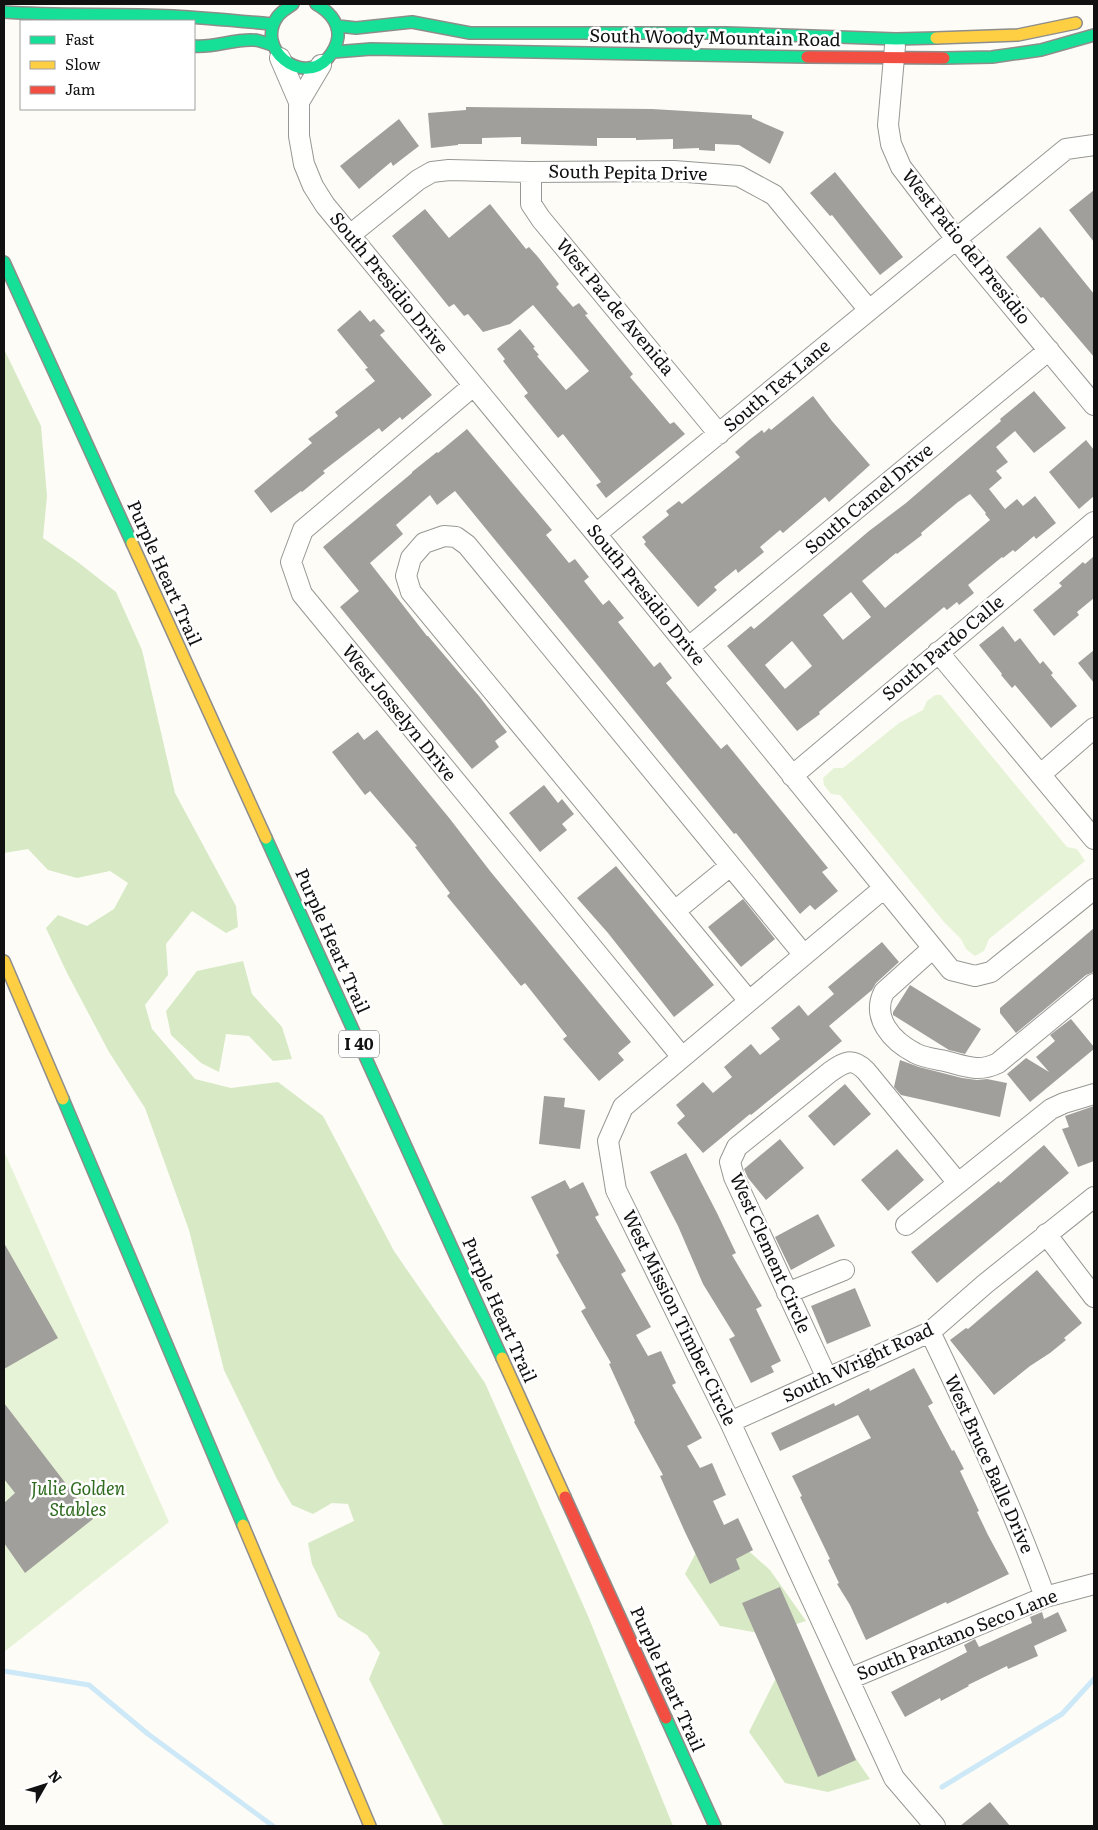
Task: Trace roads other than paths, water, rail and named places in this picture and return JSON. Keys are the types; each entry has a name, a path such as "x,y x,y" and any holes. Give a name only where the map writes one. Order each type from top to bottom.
{"main road":[{"path":"276,52 271,31 272,24 283,9 293,4"},
{"path":"316,4 325,9 338,26 337,41 327,59"},
{"path":"4,12 49,16 61,20"},
{"path":"49,16 69,13 173,16 272,24"},
{"name":"South Woody Mountain Road","path":"276,52 289,65 299,68 311,68 327,59 371,49 716,56 895,48 1018,35 1087,19"},
{"name":"South Woody Mountain Road","path":"338,26 356,28 412,22 470,33 727,33 992,56 1041,50 1094,35"},
{"path":"195,46 208,47 255,40 276,52"},
{"name":"Purple Heart Trail","path":"4,262 715,1826"},
{"path":"4,961 370,1826"}],"street":[{"name":"West Patio del Presidio","path":"895,48 888,125 891,144 901,167 956,239 1094,405"},
{"path":"276,52 299,102"},
{"name":"South Presidio Drive","path":"327,59 299,102 299,136 304,164 313,186 325,205 951,970 975,976 991,972 1094,889"},
{"name":"South Tex Lane","path":"596,534 1066,149 1094,145"},
{"name":"South Pepita Drive","path":"350,235 418,180 432,172 449,170 531,172 674,171 739,176 774,196 869,310"},
{"name":"West Paz de Avenida","path":"531,172 531,204 718,434"},
{"name":"South Camel Drive","path":"688,647 1049,350"},
{"name":"West Josselyn Drive","path":"473,386 303,530 291,562 302,594 682,1057"},
{"name":"South Pardo Calle","path":"792,776 1094,522"},
{"path":"749,1000 411,592 406,576 411,558 424,543 444,536 456,537 468,545 804,955"},
{"path":"938,652 1094,838"},
{"path":"1041,774 1094,728"},
{"path":"675,911 730,866"},
{"name":"West Mission Timber Circle","path":"884,888 623,1107 608,1140 616,1190 730,1422 894,1778 935,1826"},
{"path":"933,948 884,992 879,1002 882,1021 888,1031 917,1054 976,1069 990,1067 998,1063 1094,984"},
{"name":"West Clement Circle","path":"827,1378 734,1177 730,1162 738,1147 842,1064 851,1062 860,1065 866,1071 958,1184"},
{"path":"906,1225 1051,1110 1064,1103 1094,1094"},
{"name":"South Wright Road","path":"730,1422 930,1332 1046,1234 1094,1197"},
{"path":"1046,1234 1094,1297"},
{"path":"787,1293 844,1270"},
{"name":"West Bruce Balle Drive","path":"930,1332 977,1428 1045,1596"},
{"name":"South Pantano Seco Lane","path":"848,1679 1045,1596 1094,1584"}],"waterway":[{"path":"4,1671 89,1685 148,1734 273,1826"},
{"path":"942,1787 1062,1714 1094,1679"}],"park label":[{"name":"Julie Golden Stables","path":"78,1499"}]}
